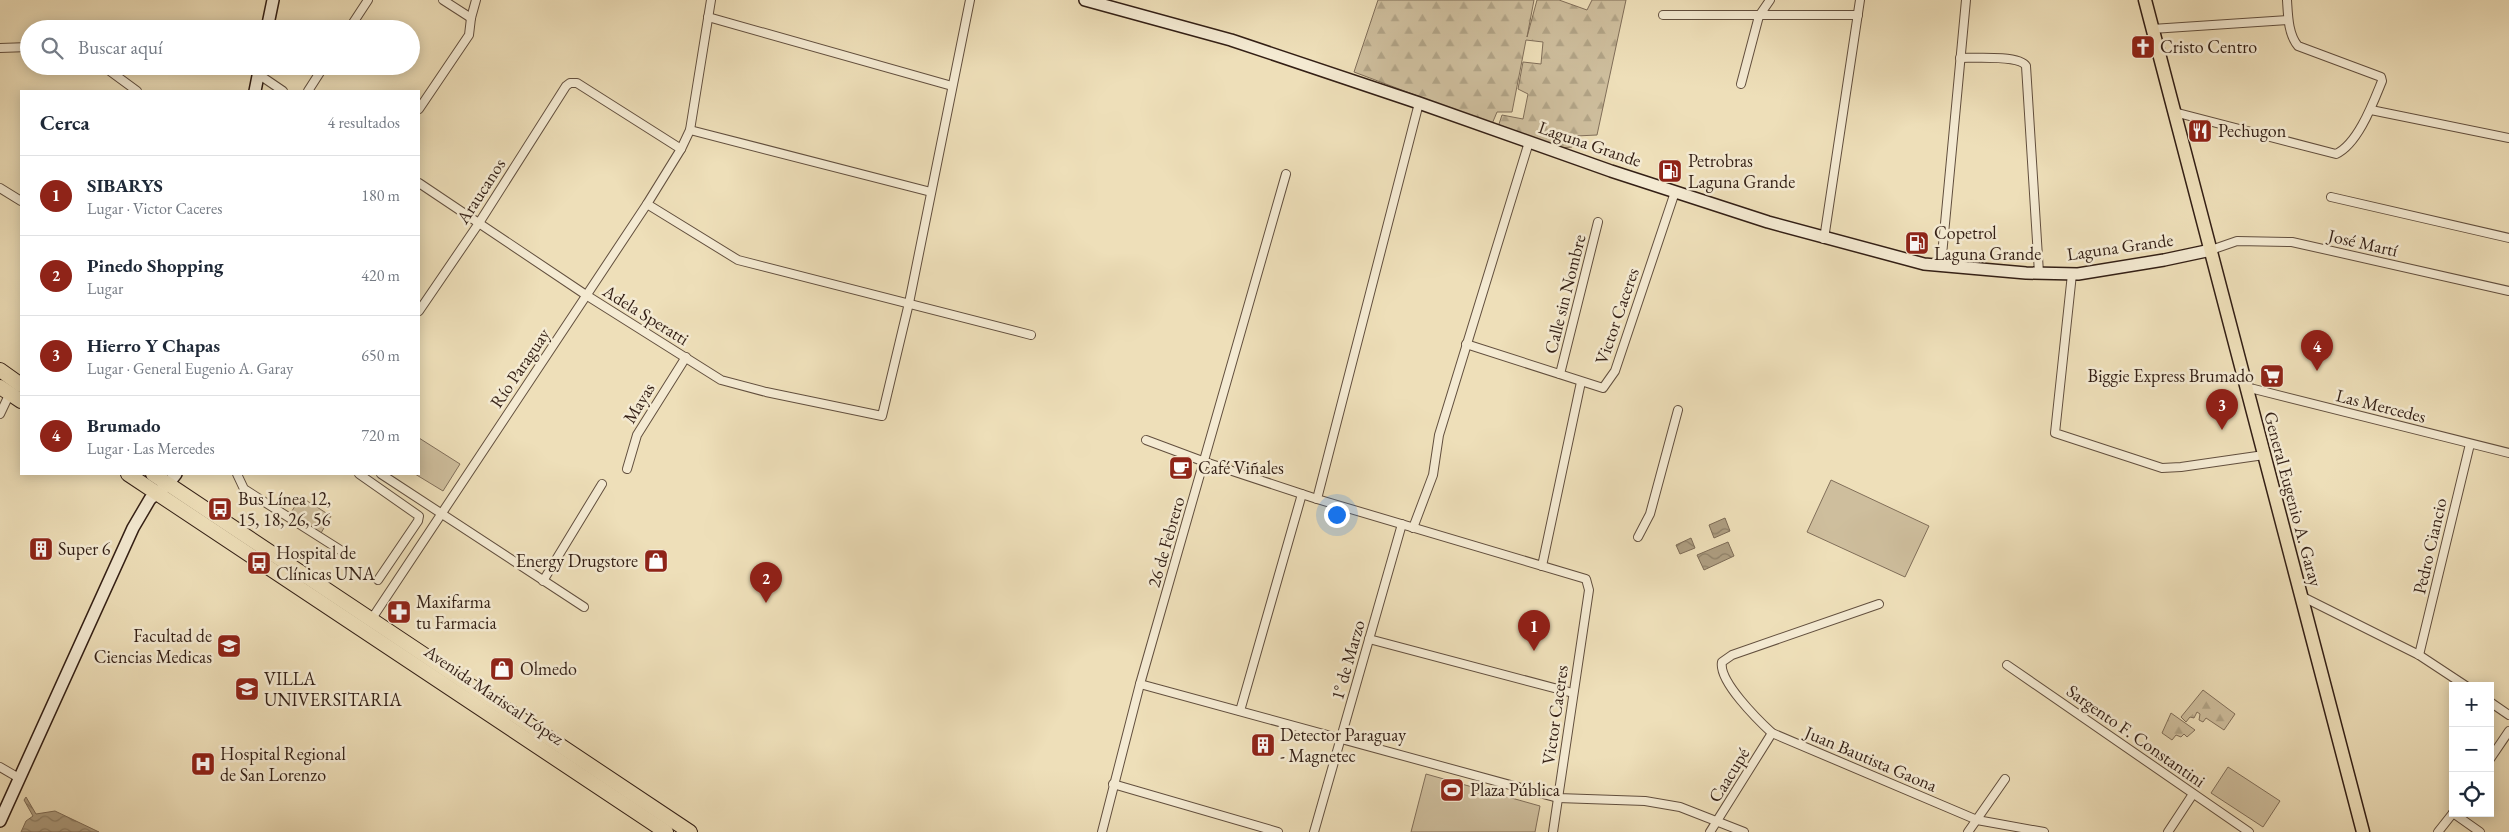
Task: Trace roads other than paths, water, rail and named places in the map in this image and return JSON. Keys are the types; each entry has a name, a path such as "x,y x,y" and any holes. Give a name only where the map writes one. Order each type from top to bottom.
{"highway":[{"path":"0,370 13,391"},
{"name":"Avenida Mariscal López","path":"129,475 666,832"},
{"path":"157,475 172,479 371,620 690,832"},
{"path":"679,819 696,832"}],"main road":[{"path":"269,20 273,0"},
{"name":"Laguna Grande","path":"1085,0 1231,40 1675,192 1824,239 1941,266 2039,274 2072,274 2117,268 2211,250"},
{"name":"General Eugenio A. Garay","path":"2145,0 2363,832"},
{"path":"255,90 258,75"},
{"path":"0,821 133,528 155,493 172,479"}],"street":[{"path":"355,20 368,0"},
{"path":"443,0 470,18"},
{"name":"Río Paraguay","path":"371,620 647,204 681,149 690,130 711,0"},
{"path":"909,303 970,0"},
{"path":"1741,84 1759,16 1770,0"},
{"path":"1824,239 1860,0"},
{"path":"1941,266 1966,0"},
{"path":"2174,112 2336,154 2346,149 2370,110 2382,81 2381,77 2298,46 2294,41 2288,20 2287,0"},
{"path":"420,108 469,35 474,1"},
{"path":"1663,15 1858,15"},
{"path":"708,16 952,86"},
{"path":"2152,29 2288,20"},
{"path":"0,48 20,47"},
{"path":"1960,58 2019,60 2026,66 2039,274"},
{"path":"115,75 136,90"},
{"path":"265,75 282,90"},
{"path":"309,90 318,75"},
{"name":"Araucanos","path":"420,310 570,82 577,83 681,149"},
{"path":"1317,498 1419,103"},
{"path":"2370,110 2509,138"},
{"path":"690,130 931,192"},
{"path":"1413,528 1433,475 1439,435 1529,142"},
{"name":"26 de Febrero","path":"1102,832 1140,684 1286,174"},
{"name":"Adela Speratti","path":"420,183 586,296 720,380 766,392 882,416 909,303"},
{"path":"0,188 20,200"},
{"name":"Victor Caceres","path":"1553,832 1589,583 1582,577 1542,566 1581,382 1603,388 1613,376 1675,192"},
{"path":"2331,197 2509,238"},
{"path":"647,204 738,260 1031,335"},
{"name":"Calle sin Nombre","path":"1560,374 1598,222"},
{"name":"José Martí","path":"2211,250 2237,241 2292,242 2509,291"},
{"path":"2072,274 2055,433 2162,468 2264,455"},
{"path":"1466,344 1581,382"},
{"name":"Mayas","path":"627,469 637,435 686,357"},
{"name":"Las Mercedes","path":"2246,387 2509,453"},
{"path":"0,414 13,391"},
{"path":"1638,537 1650,514 1678,410"},
{"path":"1146,440 1204,462 1302,494 1542,566"},
{"name":"Pedro Ciancio","path":"2419,655 2470,444"},
{"path":"238,475 244,489 345,553"},
{"path":"360,475 419,516 418,521 378,580"},
{"path":"382,475 584,607"},
{"path":"543,581 602,484"},
{"path":"1240,710 1302,494"},
{"name":"1° de Marzo","path":"1314,832 1402,524"},
{"path":"2301,596 2419,655 2460,682"},
{"name":"Juan Bautista Gaona","path":"1879,604 1742,651 1722,662 1721,666 1726,679 1755,718 1772,733 1976,820 2044,832"},
{"path":"1369,639 1573,693"},
{"name":"Sargento F. Constantini","path":"2007,665 2249,832"},
{"path":"1140,684 1558,798 1645,801 1680,807 1744,832"},
{"path":"2494,705 2509,715"},
{"path":"2494,754 2509,731"},
{"name":"Caacupé","path":"1710,832 1772,733"},
{"path":"0,767 19,778"},
{"path":"1968,832 2004,779"},
{"path":"1114,784 1278,832"},
{"path":"2168,832 2193,794"},
{"path":"2438,832 2450,817"},
{"path":"2459,817 2480,832"}],"water":[{"path":"1725,518 1730,531 1714,538 1709,525"},
{"path":"1691,538 1695,548 1680,554 1676,545"},
{"path":"1728,542 1734,556 1704,570 1697,555"},
{"path":"26,797 36,814 55,811 99,832 21,832 26,821 33,816 24,800"}],"place":[{"name":"Cristo Centro","path":"2143,47"},
{"name":"Pechugon","path":"2200,131"},
{"name":"Petrobras Laguna Grande","path":"1670,171"},
{"name":"Copetrol Laguna Grande","path":"1917,243"},
{"name":"Brumado","path":"2317,371"},
{"name":"Biggie Express Brumado","path":"2272,376"},
{"name":"Hierro Y Chapas","path":"2222,430"},
{"name":"Café Viñales","path":"1181,468"},
{"name":"Bus Línea 12, 15, 18, 26, 56","path":"220,509"},
{"name":"Super 6","path":"41,549"},
{"name":"Energy Drugstore","path":"656,561"},
{"name":"Hospital de Clínicas UNA","path":"259,563"},
{"name":"Pinedo Shopping","path":"766,603"},
{"name":"Maxifarma tu Farmacia","path":"399,612"},
{"name":"Facultad de Ciencias Medicas","path":"229,646"},
{"name":"SIBARYS","path":"1534,651"},
{"name":"Olmedo","path":"502,669"},
{"name":"VILLA UNIVERSITARIA","path":"247,689"},
{"name":"Detector Paraguay - Magnetec","path":"1263,745"},
{"name":"Hospital Regional de San Lorenzo","path":"203,764"},
{"name":"Plaza Pública","path":"1452,790"}]}
